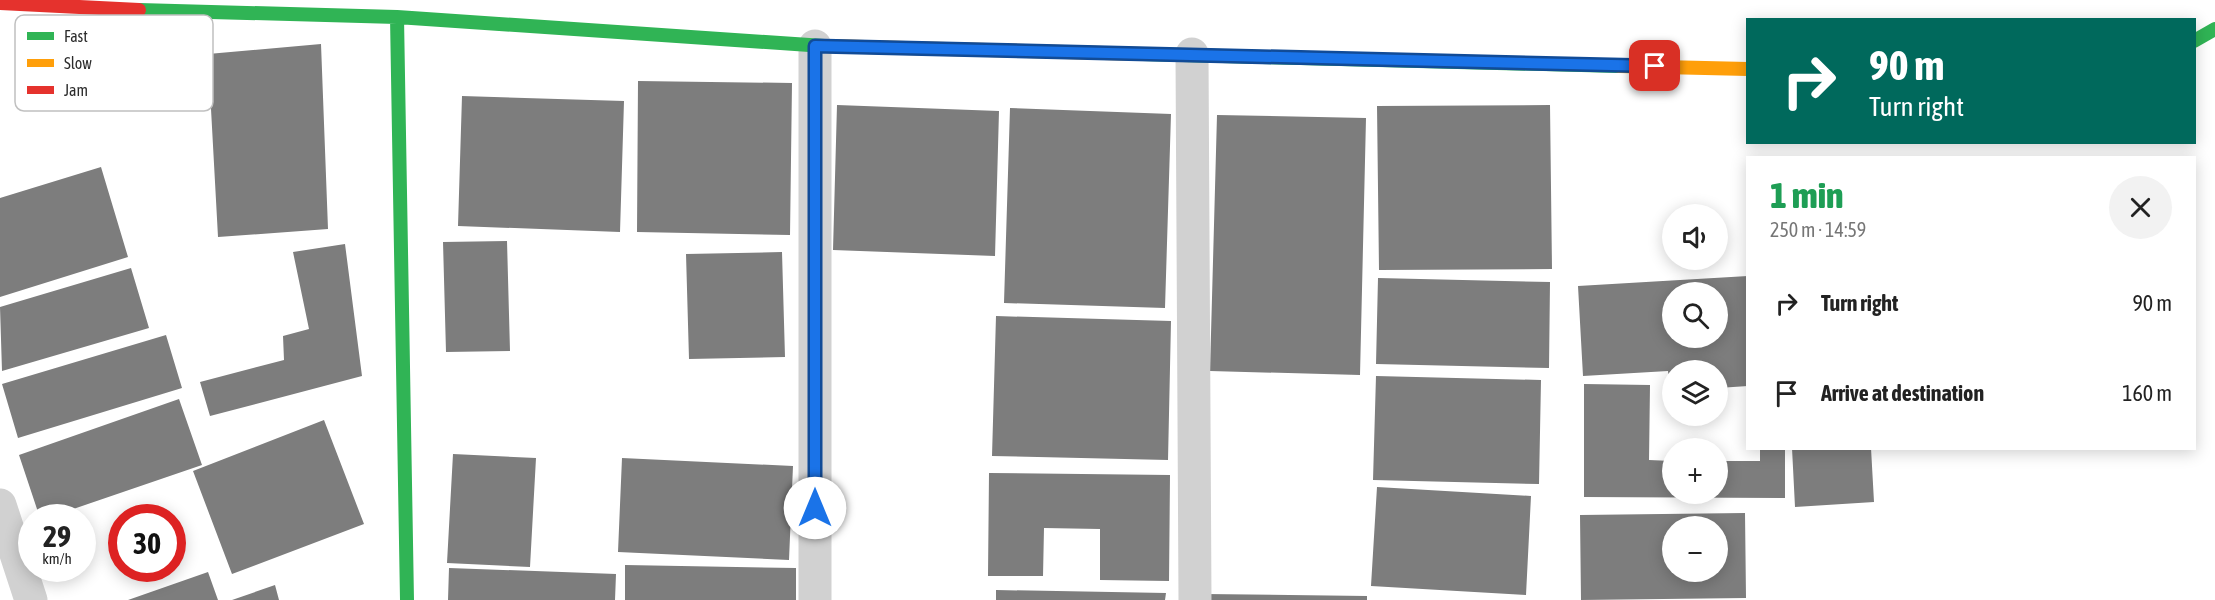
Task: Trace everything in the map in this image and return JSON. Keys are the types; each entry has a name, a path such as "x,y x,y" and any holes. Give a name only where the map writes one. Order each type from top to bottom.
{"street":[{"path":"0,3 92,9 396,17 815,46 1746,69"},
{"path":"396,17 407,600"},
{"path":"2196,40 2215,29"},
{"path":"815,46 815,600"},
{"path":"1192,54 1195,600"},
{"path":"0,505 31,600"}],"building":[{"path":"321,44 328,229 218,237 211,111 213,111 213,54"},
{"path":"638,81 792,83 790,235 637,232"},
{"path":"462,96 624,101 620,232 458,226"},
{"path":"837,105 999,111 995,256 833,250"},
{"path":"1550,105 1552,269 1379,270 1377,106"},
{"path":"1010,108 1171,114 1165,308 1004,303"},
{"path":"1217,115 1366,118 1360,375 1210,371"},
{"path":"101,167 128,257 0,297 0,198"},
{"path":"507,241 510,351 446,352 443,242"},
{"path":"345,244 362,376 210,416 200,382 284,360 283,336 309,329 293,252"},
{"path":"782,252 785,357 689,359 686,254"},
{"path":"131,268 149,328 2,371 0,307"},
{"path":"1746,276 1746,386 1728,387 1728,360 1662,360 1662,371 1583,376 1578,286"},
{"path":"1378,278 1550,282 1549,368 1376,364"},
{"path":"996,316 1171,321 1168,460 992,456"},
{"path":"166,335 182,388 18,438 2,384"},
{"path":"1376,376 1541,380 1539,484 1373,480"},
{"path":"1584,384 1650,385 1649,460 1662,461 1662,497 1584,497"},
{"path":"179,399 202,465 88,504 35,504 19,455"},
{"path":"324,420 364,524 232,574 193,471"},
{"path":"1760,450 1785,450 1785,498 1728,498 1728,461 1760,461"},
{"path":"1792,450 1871,450 1874,502 1795,507"},
{"path":"453,454 536,458 530,567 447,563"},
{"path":"622,458 793,466 789,560 618,552"},
{"path":"989,473 1170,475 1169,581 1100,580 1100,529 1044,528 1043,576 988,576"},
{"path":"1377,487 1531,496 1526,595 1371,586"},
{"path":"1745,513 1746,598 1581,600 1580,515"},
{"path":"625,565 796,568 796,600 625,600"},
{"path":"449,568 616,574 615,600 448,600"},
{"path":"208,572 218,600 128,600 179,582 186,582 186,580"},
{"path":"275,585 279,600 232,600"},
{"path":"996,590 1166,593 1165,600 996,600"},
{"path":"1204,594 1367,596 1367,600 1204,600"}],"traffic: fast":[{"path":"139,10 397,17 824,46"},
{"path":"397,17 407,600"},
{"path":"2196,40 2215,29"},
{"path":"1143,54 1619,66"}],"traffic: slow":[{"path":"824,46 1143,54"},
{"path":"1619,66 1746,69"}],"traffic: jam":[{"path":"0,3 139,10"}],"route":[{"path":"815,508 815,46 1655,66"}]}
